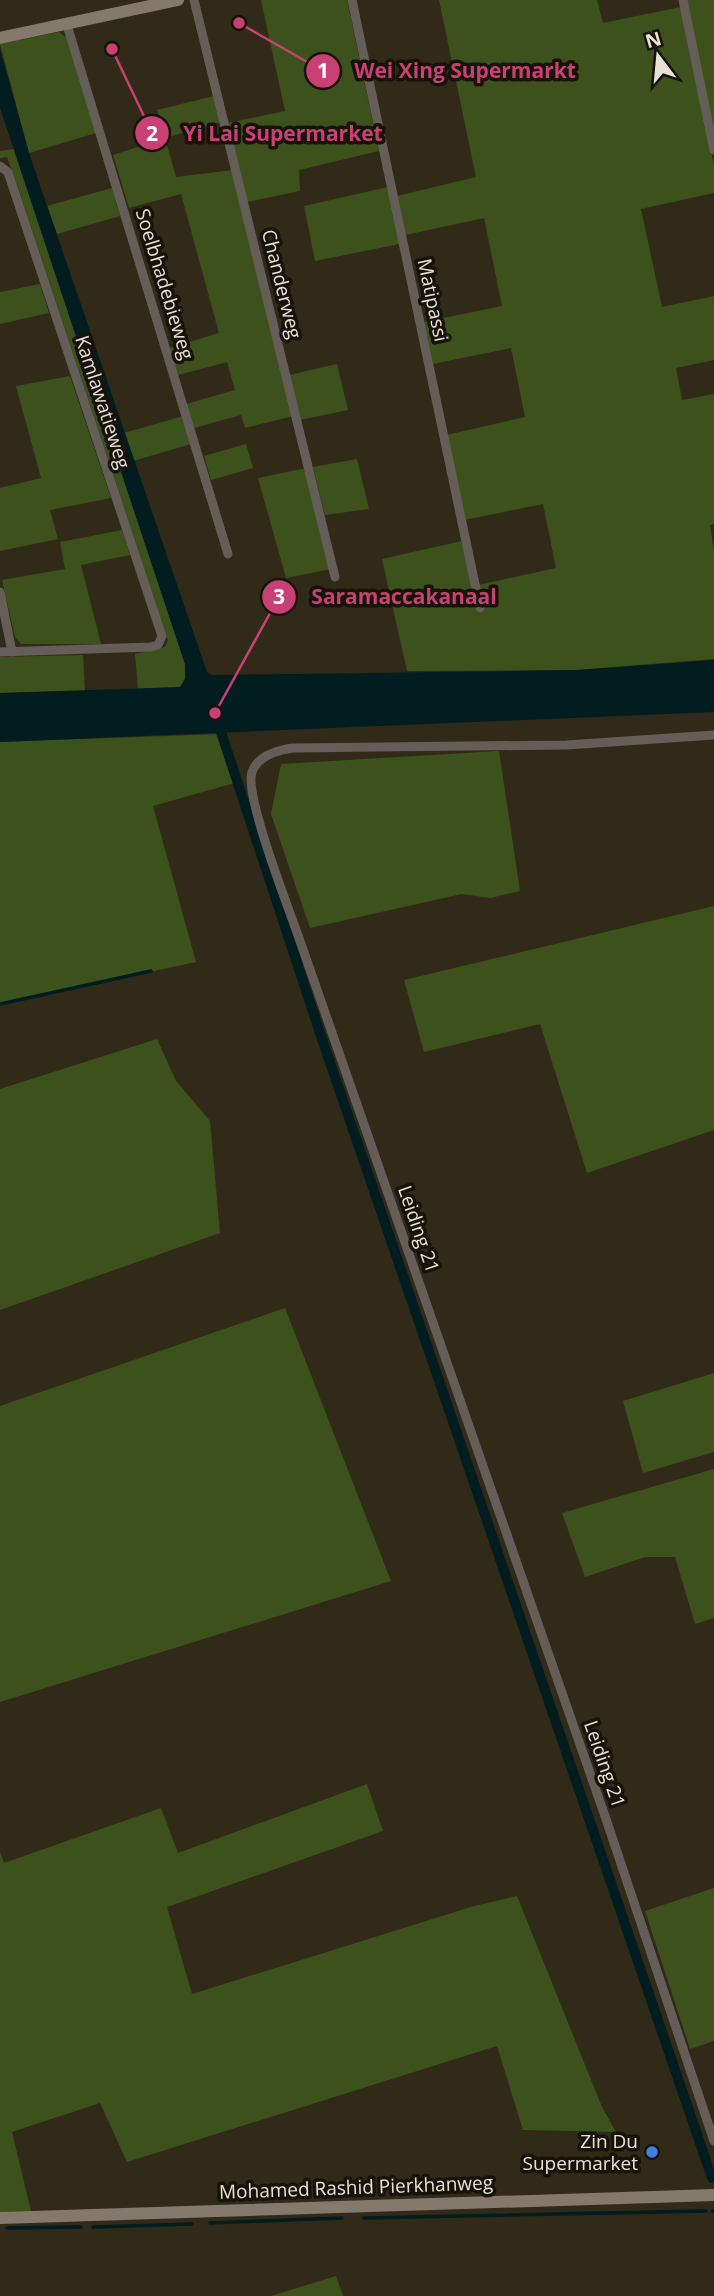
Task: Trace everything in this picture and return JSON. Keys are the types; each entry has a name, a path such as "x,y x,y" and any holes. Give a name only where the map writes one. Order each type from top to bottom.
{"street":[{"path":"0,38 178,0"},
{"name":"Chanderweg","path":"194,0 335,576"},
{"name":"Matipassi","path":"352,0 480,608"},
{"path":"683,0 714,150"},
{"name":"Soelbhadebieweg","path":"67,25 228,554"},
{"name":"Kamlawatieweg","path":"0,166 8,172 162,636 158,645 151,648 12,652"},
{"path":"0,592 12,652 0,652"},
{"name":"Leiding 21","path":"714,735 567,745 293,748 279,750 259,762 250,781 295,925 606,1819 714,2141"},
{"name":"Mohamed Rashid Pierkhanweg","path":"0,2218 714,2195"}],"green space":[{"path":"261,0 347,0 379,151 299,170 300,191 247,202 228,123 285,111"},
{"path":"439,0 597,0 603,23 681,7 714,165 714,193 641,209 662,307 714,296 714,360 676,368 682,400 714,394 714,524 710,525 714,551 714,659 577,670 407,671 382,559 462,541 477,612 483,611 478,585 556,568 543,504 464,520 446,435 525,417 511,348 433,364 424,322 502,306 484,218 405,235 397,196 476,177"},
{"path":"687,0 714,0 714,136"},
{"path":"59,32 68,39 96,133 29,153 0,44"},
{"path":"214,96 221,122 165,138 157,110"},
{"path":"165,138 176,177 233,170 293,416 245,428 241,415 194,428 186,404 235,390 227,362 178,375 169,348 219,333 181,194 129,208 113,155"},
{"path":"14,149 185,664 185,679 180,687 138,689 135,654 165,647 168,640 15,178 7,157 0,158 0,151"},
{"path":"388,187 399,244 315,261 304,206"},
{"path":"112,188 120,216 57,234 47,206"},
{"path":"40,284 49,313 0,324 0,292"},
{"path":"337,364 348,410 300,420 289,375"},
{"path":"70,376 111,498 50,510 58,539 0,551 0,488 41,478 16,386"},
{"path":"183,416 191,444 133,461 124,433"},
{"path":"246,444 253,468 211,480 204,456"},
{"path":"357,459 369,509 325,515 313,467"},
{"path":"306,468 331,569 286,578 258,478"},
{"path":"122,530 130,555 81,565 101,644 21,644 15,637 2,580 65,569 60,542"},
{"path":"83,655 85,691 0,693 0,657"},
{"path":"222,734 238,782 153,806 196,962 0,1004 0,742"},
{"path":"499,751 520,891 490,898 462,894 310,928 271,814 281,764"},
{"path":"714,906 714,1130 587,1173 540,1024 424,1052 404,980"},
{"path":"157,1039 176,1081 210,1121 220,1233 0,1310 0,1089"},
{"path":"285,1308 391,1581 0,1702 0,1406"},
{"path":"714,1373 714,1452 643,1473 623,1401"},
{"path":"714,1469 714,1618 695,1624 675,1557 645,1557 585,1577 562,1513"},
{"path":"367,1784 383,1831 167,1907 192,1994 474,1906 517,1896 602,2107 616,2132 523,2130 497,2046 127,2162 100,2103 12,2132 31,2211 0,2212 0,1852 4,1863 161,1808 178,1853"},
{"path":"714,1888 714,2041 690,2049 645,1911"},
{"path":"336,2276 343,2296 271,2296"}],"water":[{"path":"0,49 29,153 207,672 212,675 577,670 714,660 714,712 0,742 0,693 180,687 185,679 185,664 0,108"}],"waterway":[{"path":"218,723 322,1039 712,2178"},
{"path":"0,1004 151,971"},
{"path":"364,2218 706,2211"},
{"path":"210,2223 342,2218"},
{"path":"93,2227 192,2224"},
{"path":"7,2228 81,2227"}],"place":[{"name":"Wei Xing Supermarkt","path":"239,23"},
{"name":"Yi Lai Supermarket","path":"112,49"},
{"name":"Saramaccakanaal","path":"215,713"},
{"name":"Zin Du Supermarket","path":"652,2152"}]}
